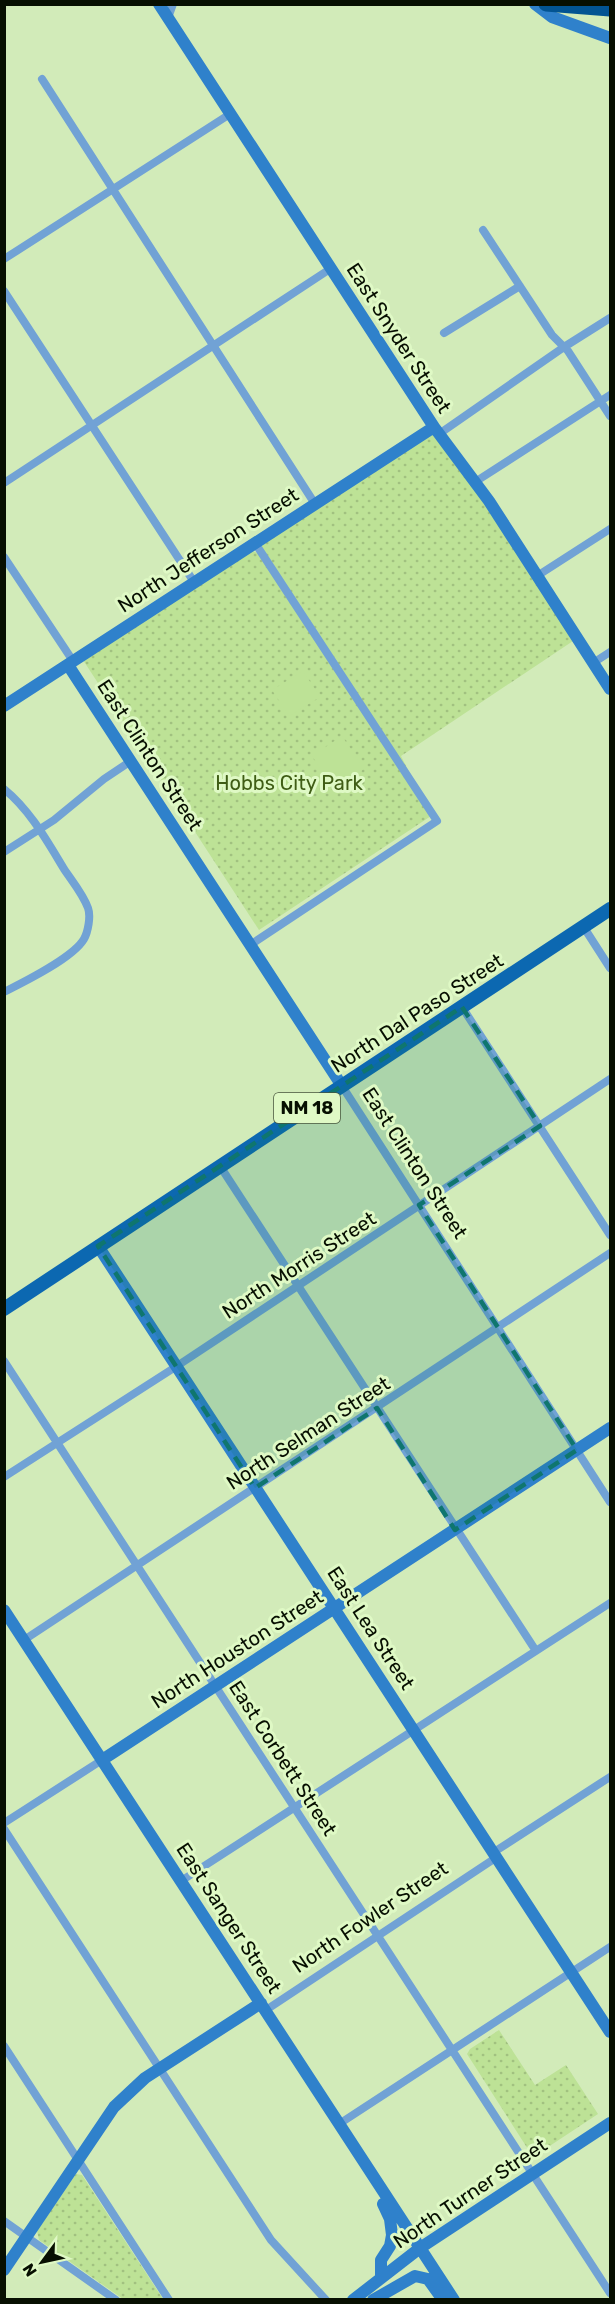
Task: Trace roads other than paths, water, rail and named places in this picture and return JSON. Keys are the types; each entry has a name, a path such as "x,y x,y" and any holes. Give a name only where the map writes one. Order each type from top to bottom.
{"highway":[{"path":"546,4 610,9"}],"main road":[{"name":"North Dal Paso Street","path":"4,1309 610,909"}],"street":[{"name":"East Snyder Street","path":"159,4 436,431 475,482 610,689"},
{"path":"168,18 173,4"},
{"path":"535,4 552,17 610,39"},
{"path":"42,79 315,504"},
{"path":"4,259 230,114"},
{"path":"483,230 552,335 568,351 610,416"},
{"path":"4,483 330,269"},
{"path":"444,333 520,286"},
{"path":"4,291 194,582"},
{"path":"436,431 610,318"},
{"path":"475,482 610,395"},
{"name":"North Jefferson Street","path":"4,706 315,504 436,431"},
{"path":"537,576 610,529"},
{"path":"250,945 437,821 255,543"},
{"name":"East Clinton Street","path":"4,556 131,761 610,1502"},
{"path":"594,663 610,652"},
{"path":"4,852 54,820 104,779 131,761"},
{"path":"4,789 15,797 39,830 88,909 89,919 85,939 75,950 26,982 4,992"},
{"path":"584,926 610,968"},
{"path":"462,1007 610,1235"},
{"name":"North Morris Street","path":"4,1477 177,1366 610,1079"},
{"path":"220,1166 455,1530 536,1651"},
{"name":"East Lea Street","path":"98,1246 610,2032"},
{"name":"North Selman Street","path":"24,1640 610,1253"},
{"name":"East Corbett Street","path":"4,1361 610,2293"},
{"name":"North Houston Street","path":"4,1823 216,1687 610,1428"},
{"path":"181,1881 610,1603"},
{"name":"East Sanger Street","path":"4,1610 454,2300"},
{"name":"North Fowler Street","path":"4,2270 114,2107 145,2078 378,1935 610,1777"},
{"path":"4,1829 271,2240 326,2300"},
{"path":"339,2124 610,1947"},
{"path":"4,2046 169,2300"},
{"name":"North Turner Street","path":"353,2300 420,2248 610,2123"},
{"path":"348,2137 348,2146 390,2218 392,2235 390,2246 381,2260 381,2277"},
{"path":"4,2221 116,2300"},
{"path":"373,2300 415,2276 429,2279 443,2300"}],"park label":[{"name":"Hobbs City Park","path":"289,783"}]}
